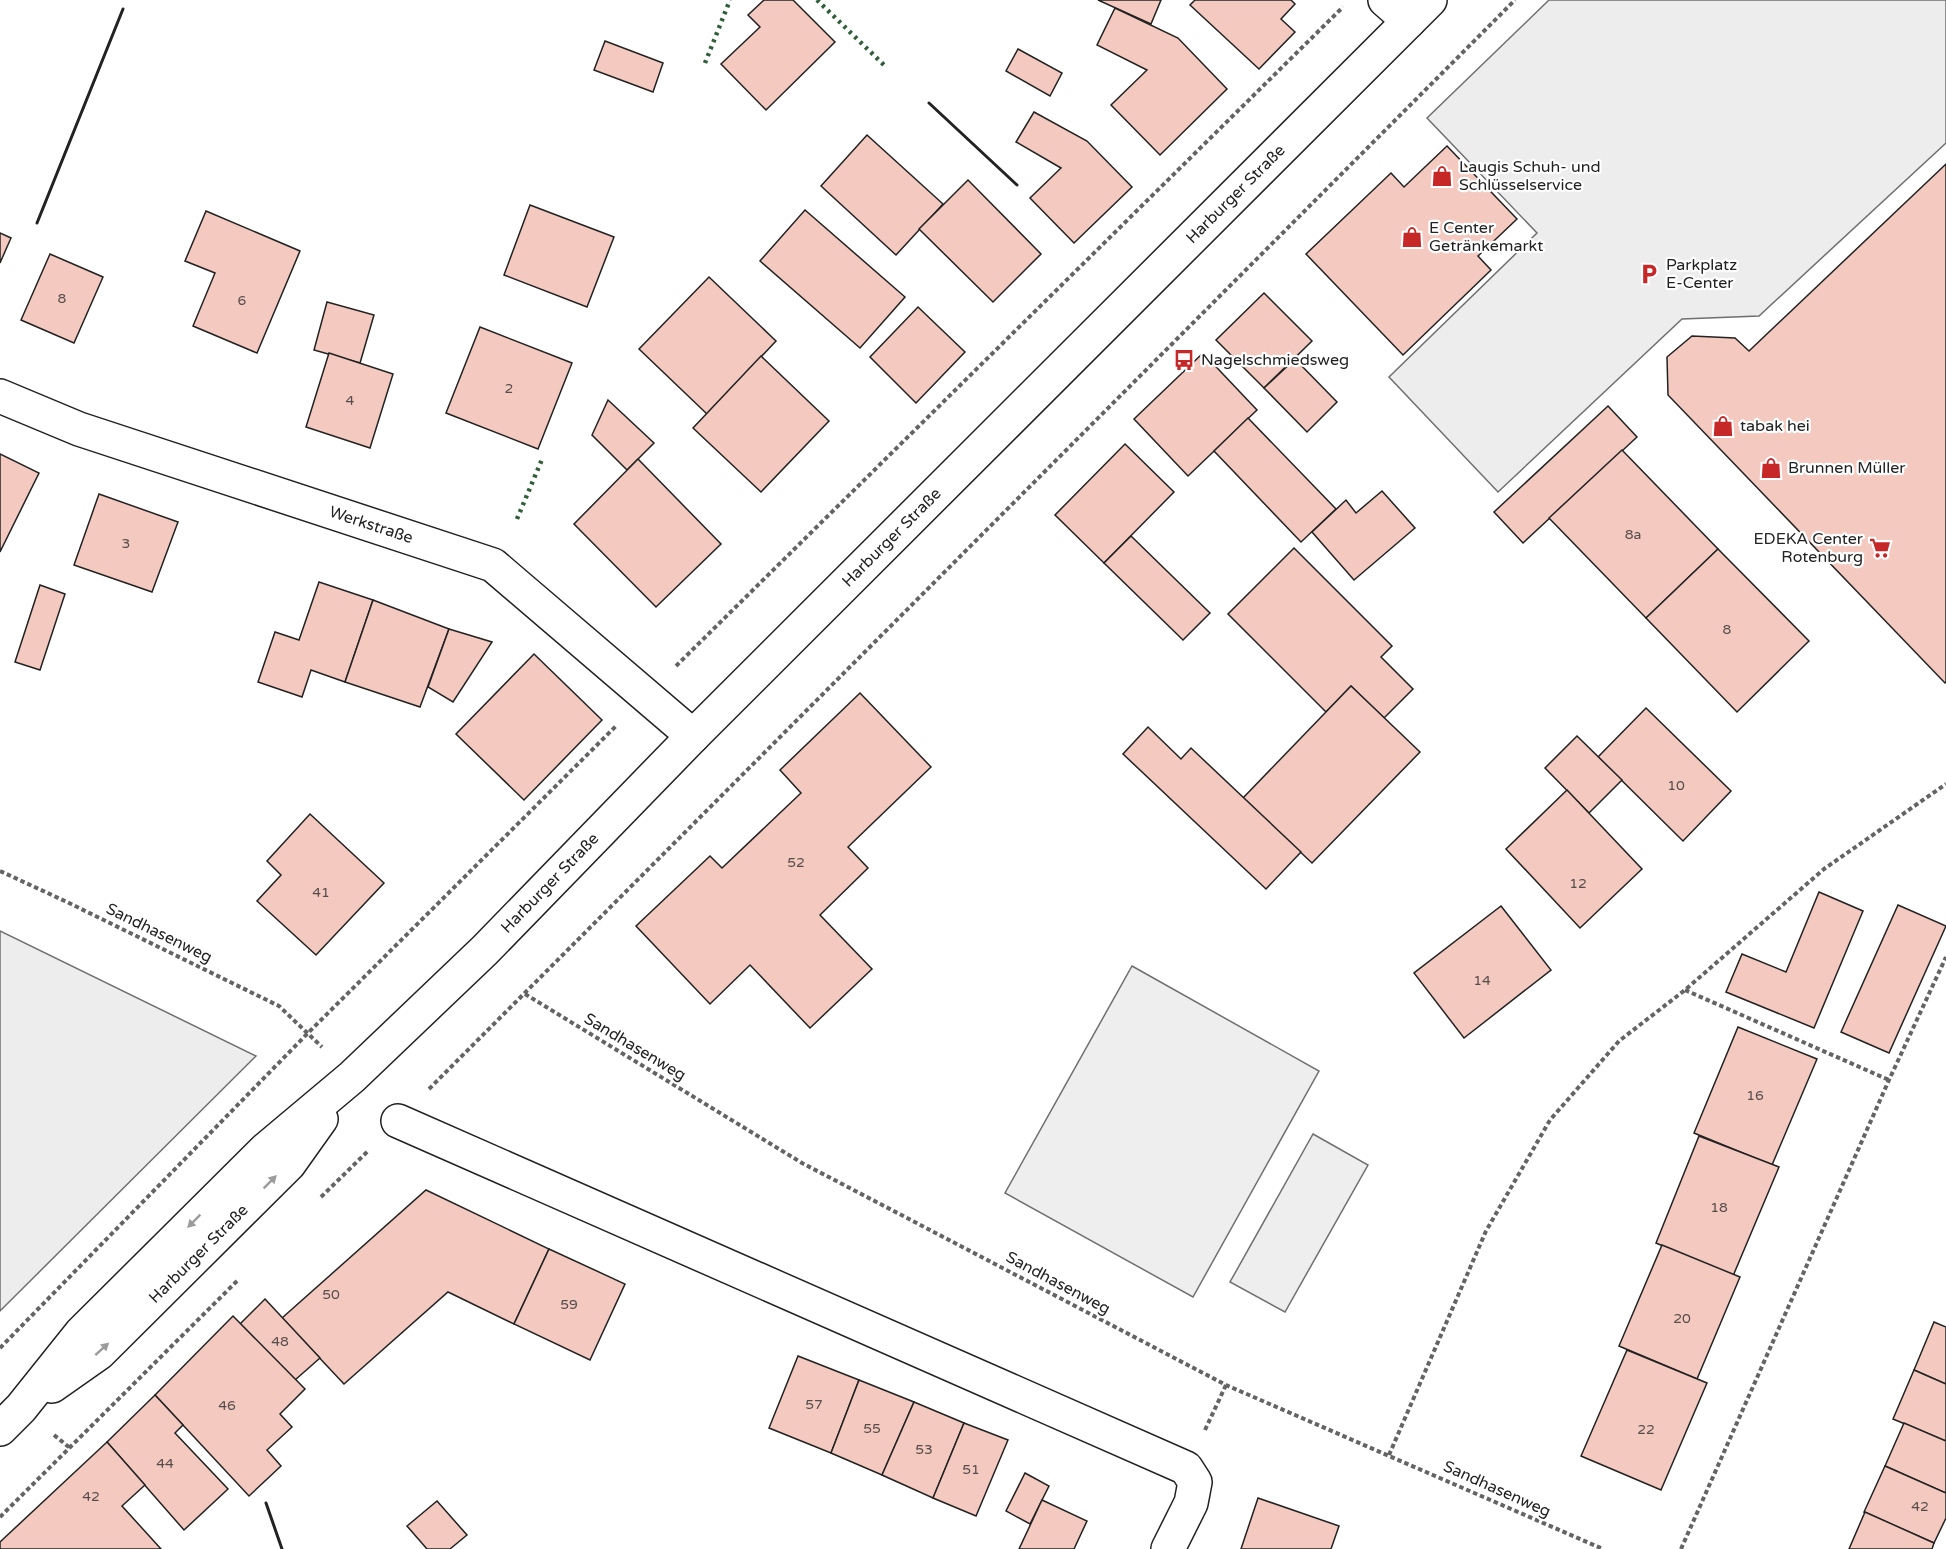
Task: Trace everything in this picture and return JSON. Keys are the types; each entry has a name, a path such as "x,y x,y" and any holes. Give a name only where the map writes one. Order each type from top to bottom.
{"main road":[{"path":"1385,0 1419,11"},
{"name":"Harburger Straße","path":"7,1411 89,1325 265,1150 352,1077 485,950 693,736 1419,11"},
{"name":"Werkstraße","path":"0,396 79,429 493,565 693,736"},
{"path":"398,1121 1186,1468 1195,1482 1191,1503 1168,1549"}],"path":[{"path":"314,1204 1515,0"},
{"path":"1389,1455 1486,1231 1550,1120 1619,1041 1685,990 1824,869 1946,784"},
{"name":"Sandhasenweg","path":"0,871 279,1006 352,1077"},
{"path":"1681,1549 1946,957"},
{"path":"1685,990 1889,1080"},
{"name":"Sandhasenweg","path":"525,994 802,1163 1226,1385 1603,1549"},
{"path":"0,1517 247,1272"}],"shaded area":[{"name":"Parkplatz E-Center","path":"1549,0 1946,0 1946,143 1759,316 1682,319 1498,492 1389,377 1537,233 1427,118"},
{"path":"0,931 256,1056 0,1311"},
{"path":"1132,966 1319,1071 1193,1297 1005,1193"},
{"path":"1313,1134 1368,1165 1285,1312 1230,1282"}],"building":[{"path":"764,0 793,0 835,42 766,110 721,64 760,27 748,15"},
{"path":"1098,0 1161,0 1151,24"},
{"path":"1195,0 1291,0 1295,4 1281,19 1295,32 1259,69 1190,5"},
{"path":"1115,8 1178,38 1227,89 1160,155 1111,105 1147,70 1097,45"},
{"path":"605,41 663,63 653,92 594,70"},
{"path":"1018,49 1062,73 1050,96 1006,71"},
{"path":"1034,112 1087,141 1132,187 1074,243 1030,198 1061,168 1016,142"},
{"path":"867,135 943,204 896,255 821,186"},
{"name":"E Center Getränkemarkt","path":"1447,146 1517,219 1478,256 1491,270 1403,355 1306,254 1391,173 1404,187"},
{"name":"EDEKA Center Rotenburg","path":"1946,164 1945,683 1668,395 1667,357 1692,336 1735,338 1749,351"},
{"path":"968,180 1041,254 993,302 919,229"},
{"path":"530,205 614,237 587,307 504,275"},
{"path":"805,210 905,297 860,348 760,261"},
{"path":"206,211 300,251 257,353 193,326 215,273 185,261"},
{"path":"0,233 11,238 0,263"},
{"path":"50,254 103,277 74,343 21,320"},
{"path":"709,277 776,341 707,414 639,349"},
{"path":"1264,293 1312,341 1264,388 1216,340"},
{"path":"327,302 374,315 360,363 314,350"},
{"path":"918,307 965,352 916,403 870,357"},
{"path":"480,327 572,363 538,449 446,413"},
{"path":"329,353 393,374 370,448 306,427"},
{"path":"1203,353 1257,410 1188,476 1134,419"},
{"path":"761,356 829,421 761,492 693,428"},
{"path":"1295,359 1337,402 1307,432 1264,388"},
{"path":"608,400 654,443 627,470 592,435"},
{"path":"1608,406 1637,437 1523,543 1494,512"},
{"path":"1248,418 1336,509 1301,542 1214,451"},
{"path":"1125,444 1174,492 1104,563 1055,515"},
{"path":"1622,450 1718,549 1646,618 1549,518"},
{"path":"0,454 39,473 0,552"},
{"path":"638,459 721,544 656,607 574,524"},
{"path":"1382,491 1415,528 1354,580 1312,532 1346,500 1356,513"},
{"path":"99,494 178,522 152,592 74,565"},
{"path":"1131,536 1210,613 1183,640 1104,563"},
{"path":"1294,548 1392,646 1381,657 1413,689 1384,718 1351,686 1326,712 1228,614"},
{"path":"1718,549 1809,641 1737,712 1646,618"},
{"path":"319,582 373,600 345,682 311,670 302,697 258,682 275,632 299,640"},
{"path":"40,585 65,594 40,670 15,662"},
{"path":"373,600 449,629 420,707 345,682"},
{"path":"449,629 492,642 453,702 428,687"},
{"path":"534,654 602,720 524,800 456,734"},
{"path":"1351,686 1420,752 1312,863 1243,798"},
{"path":"860,693 931,767 848,847 868,868 820,915 872,969 810,1028 750,965 710,1004 636,926 710,856 722,868 801,793 780,770"},
{"path":"1646,708 1731,791 1683,841 1598,757"},
{"path":"1148,727 1181,759 1191,748 1301,852 1266,889 1123,754"},
{"path":"1577,736 1622,780 1589,813 1545,768"},
{"path":"1567,790 1642,869 1580,928 1506,849"},
{"path":"310,814 384,883 316,955 257,901 281,875 267,861"},
{"path":"1819,892 1863,911 1814,1028 1726,992 1742,954 1786,972"},
{"path":"1898,905 1946,926 1889,1053 1841,1032"},
{"path":"1501,906 1551,970 1464,1038 1414,973"},
{"path":"1738,1027 1817,1059 1772,1165 1694,1133"},
{"path":"1699,1136 1779,1167 1733,1276 1656,1243"},
{"path":"426,1190 549,1249 514,1324 448,1292 344,1384 282,1318"},
{"path":"1662,1245 1740,1277 1697,1379 1619,1346"},
{"path":"549,1249 625,1284 590,1360 514,1324"},
{"path":"265,1299 320,1358 295,1380 240,1324"},
{"path":"233,1316 305,1389 280,1414 292,1427 267,1450 281,1466 249,1496 155,1395"},
{"path":"1934,1322 1946,1327 1946,1384 1914,1370"},
{"path":"1627,1350 1707,1383 1661,1490 1581,1456"},
{"path":"798,1356 859,1380 831,1453 769,1428"},
{"path":"1914,1370 1946,1384 1946,1441 1893,1419"},
{"path":"859,1380 914,1402 882,1475 831,1453"},
{"path":"155,1395 183,1425 175,1433 228,1489 184,1530 107,1442"},
{"path":"914,1402 964,1423 933,1498 882,1475"},
{"path":"964,1423 1008,1440 976,1516 933,1498"},
{"path":"1904,1423 1946,1441 1946,1493 1885,1466"},
{"path":"107,1442 145,1485 122,1506 161,1549 0,1549 0,1542"},
{"path":"1885,1466 1946,1493 1946,1518 1934,1543 1864,1512"},
{"path":"1025,1473 1049,1486 1030,1524 1006,1511"},
{"path":"1258,1498 1339,1526 1331,1549 1241,1549"},
{"path":"1042,1500 1087,1521 1074,1549 1019,1549"},
{"path":"437,1501 467,1535 450,1549 427,1549 407,1526"},
{"path":"1865,1512 1934,1543 1932,1549 1849,1549"}],"hedge":[{"path":"705,63 730,0"},
{"path":"817,0 885,66"},
{"path":"517,519 543,457"}],"wall":[{"path":"37,223 123,9"},
{"path":"929,103 1017,185"},
{"path":"266,1503 282,1549"}],"place":[{"name":"Laugis Schuh- und Schlüsselservice","path":"1442,176"},
{"name":"E Center Getränkemarkt","path":"1412,237"},
{"name":"Parkplatz E-Center","path":"1649,274"},
{"name":"Nagelschmiedsweg","path":"1184,360"},
{"name":"tabak hei","path":"1723,426"},
{"name":"Brunnen Müller","path":"1771,468"},
{"name":"EDEKA Center Rotenburg","path":"1880,548"}]}
